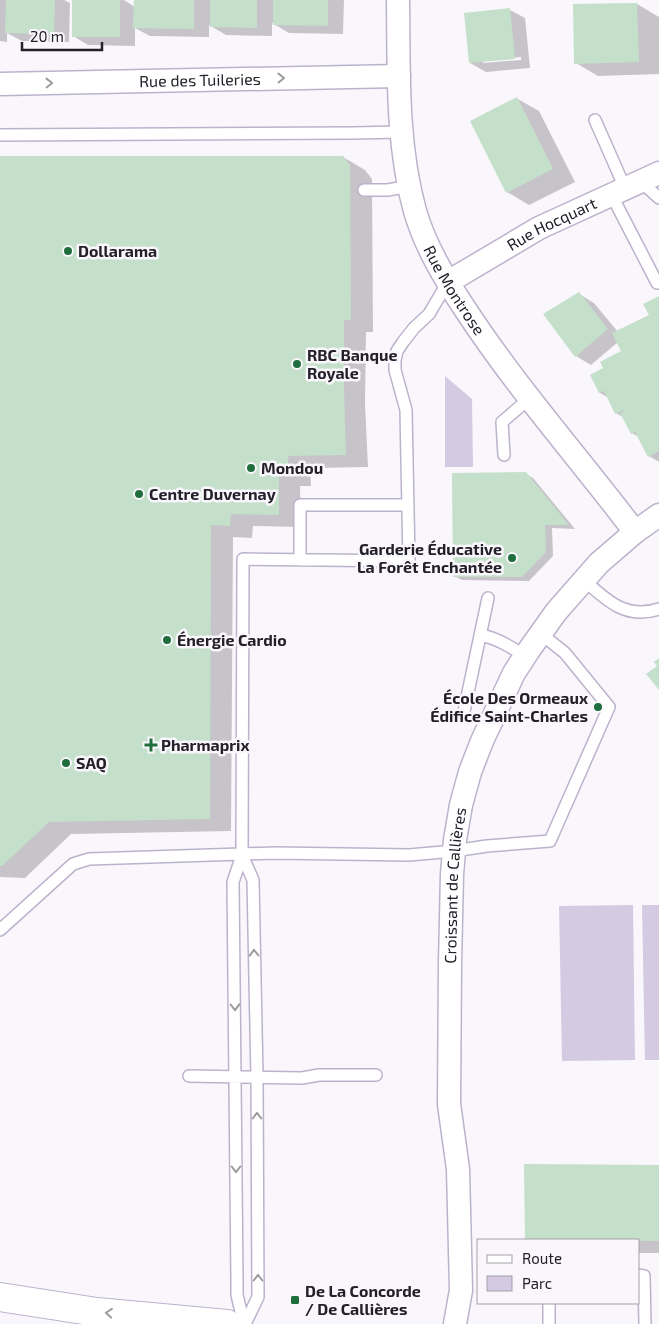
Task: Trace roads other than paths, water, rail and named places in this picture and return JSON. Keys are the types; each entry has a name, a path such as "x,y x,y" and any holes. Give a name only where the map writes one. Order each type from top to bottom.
{"street":[{"name":"Rue Montrose","path":"398,0 402,132 406,172 408,186 422,232 448,282 487,342 635,532"},
{"name":"Rue des Tuileries","path":"0,84 400,76"},
{"name":"Rue Hocquart","path":"448,282 539,228 634,184"},
{"name":"Croissant de Callières","path":"455,1324 460,1290 458,1176 449,1104 450,907 454,851 461,805 473,764 500,700 514,673 540,633 599,563 635,532 659,515"},
{"path":"0,1297 97,1312 227,1324"}],"lane":[{"path":"595,120 634,184 657,283"},
{"path":"0,135 402,132"},
{"path":"634,184 659,198"},
{"path":"364,190 388,190 408,186"},
{"path":"245,1324 237,1296 233,882 242,854 243,559 409,561 406,410 395,370 395,360 402,342 429,314 448,282"},
{"path":"504,455 502,422 530,398"},
{"path":"300,560 300,505 408,505"},
{"path":"584,580 607,601 616,606 642,612 659,609"},
{"path":"463,716 488,598"},
{"path":"0,930 73,864 81,861 100,858 242,854 410,855 550,841 609,707 565,653 540,633"},
{"path":"480,635 488,636 504,643 525,656"},
{"path":"242,854 253,880 257,1077 258,1297 245,1324"},
{"path":"189,1076 302,1078 320,1075 376,1075"},
{"path":"639,1276 644,1276 645,1324"},
{"path":"549,1304 549,1324"}],"place":[{"name":"Dollarama","path":"68,251"},
{"name":"RBC Banque Royale","path":"297,364"},
{"name":"Mondou","path":"251,468"},
{"name":"Centre Duvernay","path":"139,494"},
{"name":"Garderie Éducative La Forêt Enchantée","path":"512,558"},
{"name":"Énergie Cardio","path":"167,640"},
{"name":"École Des Ormeaux Édifice Saint-Charles","path":"598,707"},
{"name":"Pharmaprix","path":"151,745"},
{"name":"SAQ","path":"66,763"},
{"name":"De La Concorde / De Callières","path":"295,1300"}]}
